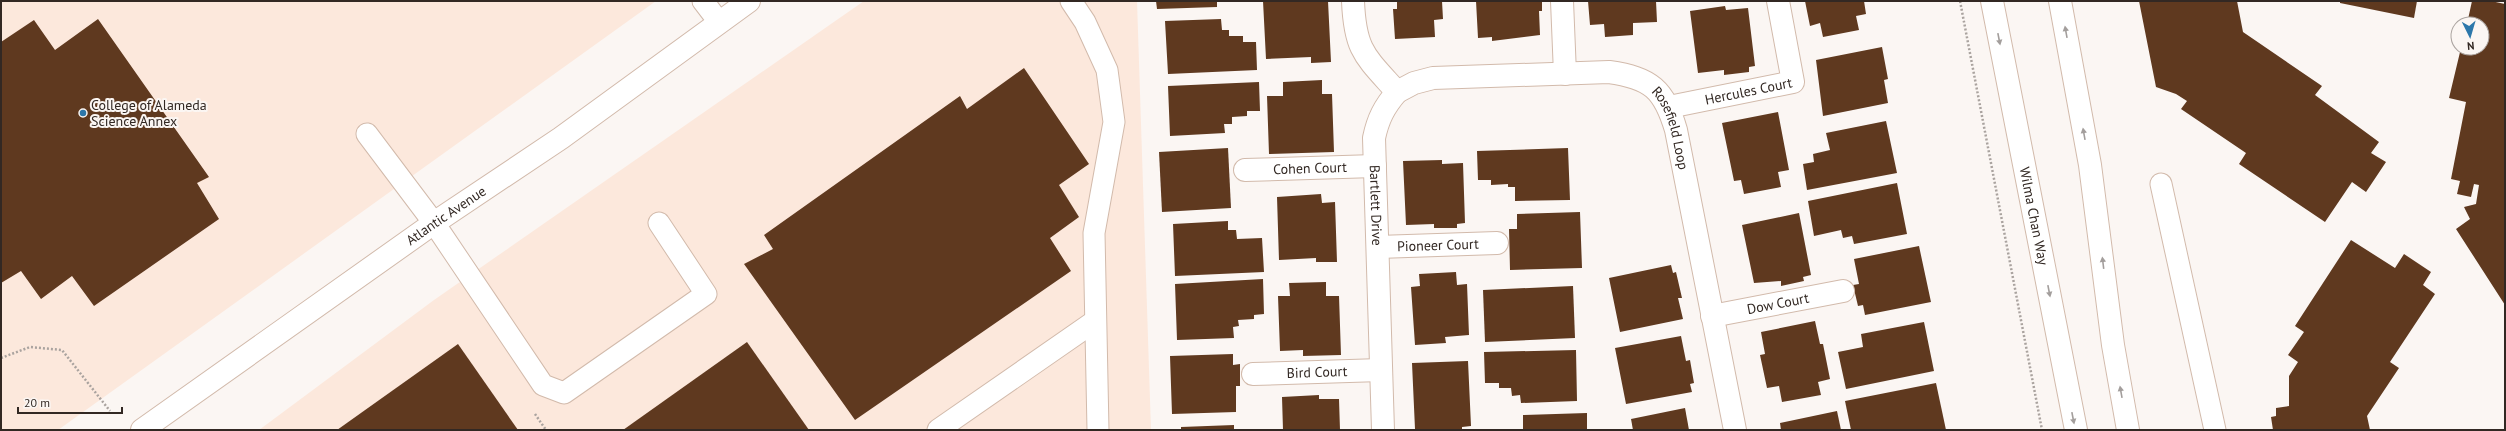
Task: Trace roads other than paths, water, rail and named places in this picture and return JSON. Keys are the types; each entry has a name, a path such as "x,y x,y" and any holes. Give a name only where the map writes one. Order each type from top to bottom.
{"street":[{"name":"Atlantic Avenue","path":"142,430 434,223 561,138 748,1"},
{"path":"1353,1 1354,29 1358,44 1368,60 1396,92"},
{"path":"1562,1 1565,74"},
{"name":"Hercules Court","path":"1669,107 1793,82 1778,1"},
{"name":"Wilma Chan Way","path":"1992,1 2076,430"},
{"path":"2060,1 2090,165 2113,345 2128,430"},
{"name":"Rosefield Loop","path":"1396,92 1414,83 1433,78 1609,72 1628,74 1645,81 1660,93 1669,107 1678,138 1735,430"},
{"name":"Bartlett Drive","path":"1383,430 1374,138 1378,120 1386,105 1396,92"},
{"name":"Cohen Court","path":"1246,170 1375,166"},
{"name":"Pioneer Court","path":"1378,247 1497,243"},
{"name":"Dow Court","path":"1712,316 1843,291"},
{"name":"Bird Court","path":"1253,374 1381,370"}],"lane":[{"path":"702,1 719,22"},
{"path":"1071,1 1085,22 1107,70 1114,122 1094,233 1098,430"},
{"path":"367,134 434,223 543,385 564,393 706,294 659,223"},
{"path":"2161,184 2215,430"},
{"path":"938,430 1095,321"}],"place":[{"name":"College of Alameda Science Annex","path":"83,113"}]}
